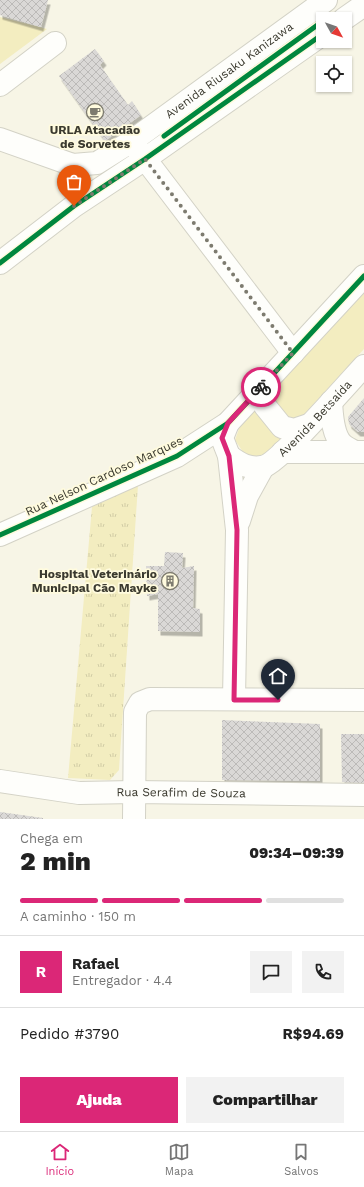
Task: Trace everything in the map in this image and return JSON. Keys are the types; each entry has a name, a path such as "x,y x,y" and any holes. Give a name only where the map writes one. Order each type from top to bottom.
{"street":[{"name":"Avenida Riusaku Kanizawa","path":"73,165 97,163 132,141 326,0"},
{"path":"352,13 364,5"},
{"path":"0,263 74,206 145,159 316,39"},
{"path":"0,85 55,43"},
{"path":"0,139 73,165 81,180 82,194 74,206"},
{"path":"132,141 293,353"},
{"name":"Rua Nelson Cardoso Marques","path":"0,535 176,456 228,423 364,276"},
{"path":"338,304 360,299 364,301"},
{"name":"Avenida Betsaída","path":"237,530 247,496 263,467 271,463 309,425 364,366"},
{"path":"267,381 262,396 265,406 282,427 294,430 309,425"},
{"path":"331,402 332,418 336,435 341,444 360,452"},
{"name":"Rua Nelson Cardoso Marques","path":"176,456 227,452 222,438 228,423"},
{"path":"227,452 243,466 263,467"},
{"name":"Avenida Betsaída","path":"227,452 237,530 234,700"},
{"path":"282,452 360,452"},
{"path":"134,819 135,712 140,703 150,699 364,700"},
{"name":"Rua Serafim de Souza","path":"0,781 80,793 134,792 364,795"}],"green space":[{"path":"0,17 47,29 0,64"},
{"path":"364,290 364,349 266,456 255,460 243,452 235,440 240,426"},
{"path":"138,485 119,770 110,780 68,778 92,507"}],"building":[{"path":"0,0 48,0 41,27 0,15"},
{"path":"95,49 104,61 100,65 128,105 132,101 141,115 105,141 59,76"},
{"path":"364,398 364,432 358,432 349,424 348,417"},
{"name":"Hospital Veterinário Municipal Cão Mayke","path":"165,552 183,553 182,568 194,566 193,608 200,609 200,632 158,631 158,594 147,596 146,566 164,566"},
{"path":"222,720 320,724 320,781 222,780"},
{"path":"341,734 364,734 364,783 342,782"},
{"path":"0,812 43,818 43,819 0,819"}],"cycle path":[{"path":"164,136 316,26"},
{"path":"0,263 74,206 145,159 316,39"},
{"path":"0,535 177,456 228,423 364,276"}],"way so far":[{"path":"74,206 145,159 293,353 261,387"}],"place":[{"name":"URLA Atacadão de Sorvetes","path":"95,112"},
{"name":"Hospital Veterinário Municipal Cão Mayke","path":"170,581"}],"route":[{"path":"261,387 228,423 222,438 229,456 237,530 234,700 278,700"}]}
